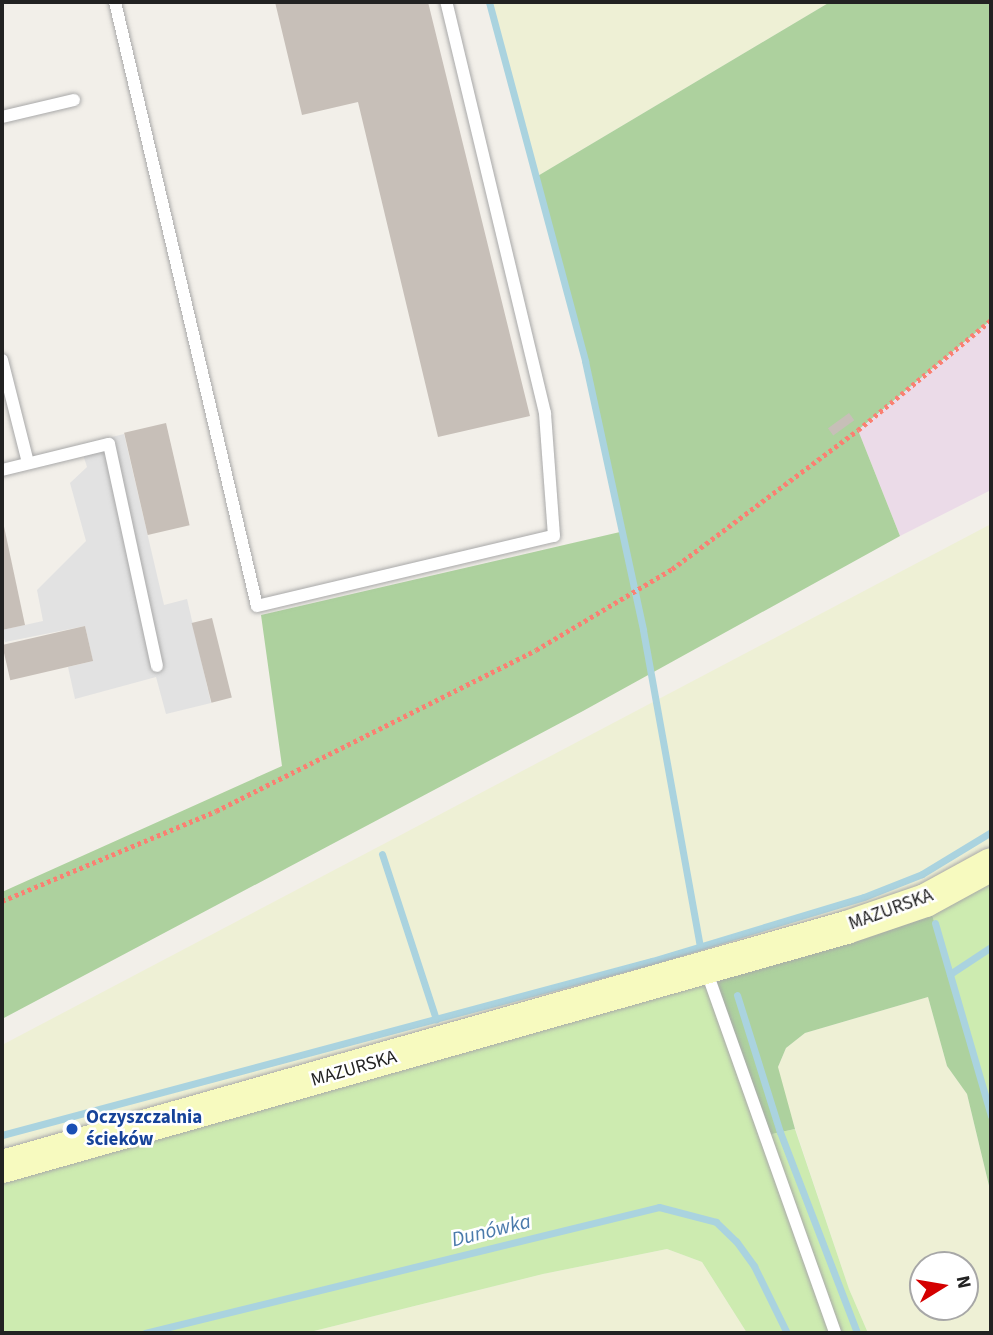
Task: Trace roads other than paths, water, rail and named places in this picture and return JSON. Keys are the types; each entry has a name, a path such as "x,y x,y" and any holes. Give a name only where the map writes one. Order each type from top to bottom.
{"main road":[{"name":"MAZURSKA","path":"2,1167 897,910 991,864"}],"lane":[{"path":"115,2 257,606 554,536 545,413 446,2"},
{"path":"2,117 74,100"},
{"path":"2,360 29,463"},
{"path":"2,470 109,444 156,666"},
{"path":"705,966 835,1333"}],"waterway":[{"path":"489,2 585,361 643,630 700,946"},
{"path":"2,1135 652,961 864,897 922,874 991,832"},
{"path":"382,854 436,1019"},
{"path":"935,923 991,1116"},
{"path":"950,974 991,947"},
{"path":"737,995 780,1132 857,1333"},
{"name":"Dunówka","path":"145,1333 659,1207 716,1222 736,1241 754,1266 787,1333"}],"place":[{"name":"Oczyszczalnia ścieków","path":"72,1129"}]}
